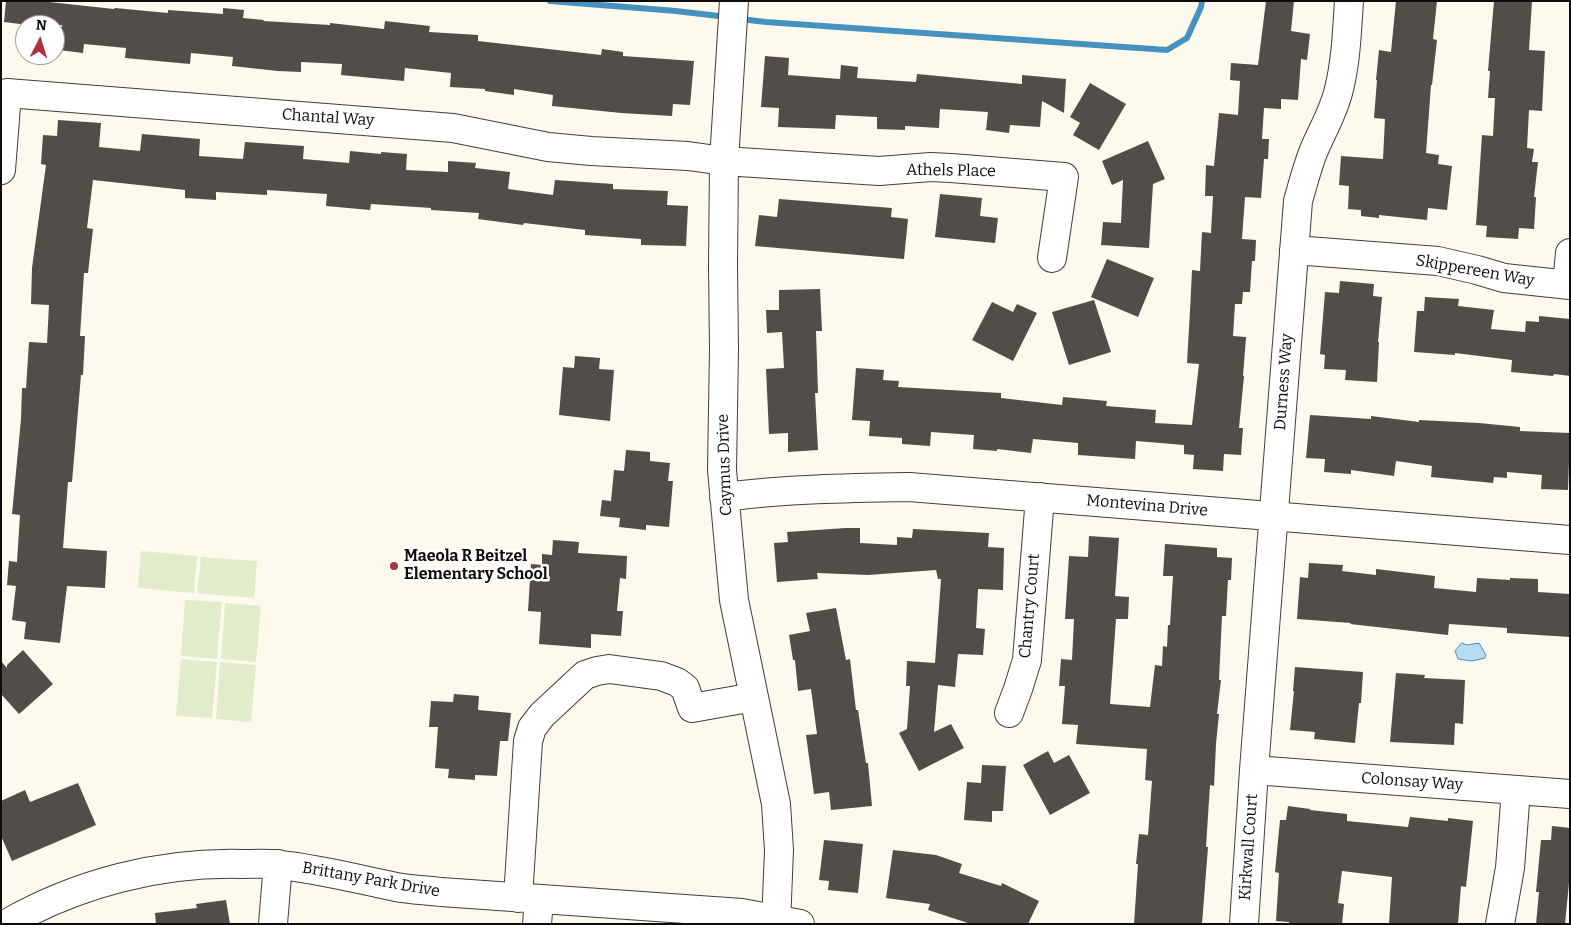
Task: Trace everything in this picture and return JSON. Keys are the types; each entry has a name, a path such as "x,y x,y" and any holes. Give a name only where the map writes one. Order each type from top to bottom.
{"street":[{"name":"Caymus Drive","path":"734,1 724,161 722,470 734,600 776,804 784,922"},
{"name":"Durness Way","path":"1254,770 1298,201 1305,174 1330,118 1339,90 1345,53 1349,1"},
{"name":"Chantal Way","path":"1,170 7,94 453,128 548,147 688,156 724,161"},
{"name":"Athels Place","path":"724,161 879,172 951,168 1064,177 1052,258"},
{"name":"Skippereen Way","path":"1294,250 1438,261 1504,278 1569,284"},
{"path":"1569,284 1570,253"},
{"name":"Montevina Drive","path":"724,497 763,492 909,487 1570,540"},
{"name":"Chantry Court","path":"1009,713 1027,660 1040,497"},
{"path":"531,907 523,826 526,754 532,728 548,708 585,675 609,669 661,676 678,682 684,688 692,708 754,697"},
{"name":"Colonsay Way","path":"1254,770 1570,794"},
{"name":"Kirkwall Court","path":"1244,924 1254,770"},
{"path":"1500,924 1510,868 1516,790"},
{"name":"Brittany Park Drive","path":"6,924 69,893 126,876 164,868 213,863 278,864 325,871 397,887 441,892 531,907 742,913 784,922"},
{"path":"273,924 278,864"}],"green space":[{"path":"141,551 197,556 194,593 138,588"},
{"path":"201,557 257,561 254,598 197,593"},
{"path":"185,600 222,602 217,659 181,656"},
{"path":"225,603 261,606 256,662 221,659"},
{"path":"181,659 217,662 212,718 176,716"},
{"path":"220,662 256,665 251,722 216,719"}],"water":[{"path":"1462,643 1467,645 1479,643 1486,655 1485,658 1472,661 1458,659 1455,651"}],"building":[{"path":"6,1 40,1 168,13 168,10 223,14 223,8 244,10 243,18 263,21 330,25 330,23 384,29 385,21 430,26 429,32 478,35 478,41 601,55 602,49 623,52 623,56 694,61 690,105 673,104 672,116 552,106 553,95 514,89 514,95 485,91 485,89 450,87 451,73 405,68 404,81 341,75 342,64 301,62 301,72 278,71 232,66 233,57 191,53 190,64 125,58 126,48 84,44 83,53 65,51 65,15 15,15 15,23 4,22"},
{"path":"1266,1 1294,1 1291,31 1310,34 1307,60 1301,59 1298,100 1281,99 1281,109 1264,108 1262,139 1269,139 1268,159 1264,159 1261,198 1245,197 1242,239 1256,240 1255,261 1252,261 1250,292 1243,292 1242,304 1235,304 1233,336 1246,337 1239,428 1243,428 1241,455 1224,454 1223,471 1193,469 1194,455 1184,454 1184,445 1136,441 1135,459 1078,455 1078,443 1033,439 1031,453 997,449 997,451 973,449 974,435 931,432 930,446 902,444 902,438 869,436 870,421 852,420 856,368 884,370 883,380 899,381 898,387 1001,393 1001,398 1062,405 1063,397 1107,401 1106,406 1156,410 1155,423 1192,425 1199,364 1187,363 1192,270 1200,271 1202,232 1211,233 1213,196 1205,196 1206,165 1214,166 1219,113 1238,115 1240,81 1230,80 1231,63 1258,65"},
{"path":"1396,1 1437,1 1433,39 1437,40 1431,85 1426,153 1439,155 1438,164 1452,166 1447,210 1428,208 1427,220 1379,215 1379,218 1361,216 1361,210 1348,209 1349,186 1339,185 1341,156 1383,159 1385,119 1374,118 1376,80 1379,50 1391,52"},
{"path":"1494,1 1532,1 1529,50 1545,51 1542,111 1529,110 1527,148 1534,149 1532,162 1538,162 1534,197 1536,197 1534,229 1519,228 1518,239 1486,237 1487,226 1476,225 1482,135 1493,136 1495,98 1488,98 1490,71 1488,71"},
{"path":"765,56 789,58 788,75 840,79 841,65 858,67 857,78 916,82 917,74 1022,84 1022,75 1066,79 1064,113 1042,101 1040,127 1010,125 1009,133 986,130 988,112 940,109 939,128 905,126 905,130 877,129 877,117 836,115 835,129 778,127 779,108 761,107"},
{"path":"1090,83 1126,104 1099,150 1073,135 1080,123 1070,117"},
{"path":"58,120 101,123 99,147 140,151 142,134 200,139 199,156 243,159 245,142 304,146 303,159 349,163 350,151 407,154 406,170 448,172 448,161 476,163 475,168 510,172 508,189 553,195 555,180 613,184 613,189 668,191 667,205 688,206 686,246 641,245 641,239 585,235 585,230 478,219 479,213 371,204 370,210 326,206 327,194 267,190 267,195 216,192 216,200 185,198 185,190 93,180 87,228 93,229 88,273 84,273 80,336 85,336 83,375 81,375 72,482 68,482 63,548 107,551 105,588 67,586 60,643 24,639 26,622 12,620 16,586 7,585 9,561 17,562 20,515 12,514 22,388 26,388 29,342 47,343 49,305 31,304 32,268 46,165 41,164 43,135 57,136"},
{"path":"1148,141 1165,179 1153,184 1149,248 1101,245 1103,222 1121,223 1123,180 1112,185 1102,161"},
{"path":"940,194 982,198 980,216 998,218 995,243 935,237"},
{"path":"779,199 892,208 891,217 908,219 904,259 755,246 759,215 777,217"},
{"path":"1107,259 1154,278 1138,317 1091,297"},
{"path":"1340,281 1374,284 1373,296 1382,297 1377,382 1345,380 1346,370 1324,369 1325,355 1320,354 1325,292 1339,293"},
{"path":"820,289 822,331 816,331 818,393 815,393 818,450 788,452 788,433 769,434 766,369 784,368 782,332 767,333 766,310 779,310 779,290"},
{"path":"1425,297 1459,299 1458,306 1494,310 1491,329 1525,332 1526,321 1539,322 1539,316 1570,319 1570,376 1511,372 1512,360 1455,353 1455,355 1414,352 1417,311 1424,311"},
{"path":"1094,300 1111,352 1069,365 1052,312"},
{"path":"992,302 1013,312 1017,304 1037,313 1013,361 972,340"},
{"path":"575,356 600,358 599,369 614,370 610,421 559,415 563,367 574,368"},
{"path":"1310,415 1371,419 1371,416 1419,422 1419,420 1479,423 1520,427 1520,431 1570,433 1568,490 1541,489 1542,475 1507,472 1507,478 1494,477 1493,483 1431,477 1432,466 1396,461 1394,476 1351,470 1351,474 1324,472 1325,459 1306,458"},
{"path":"626,450 650,452 650,461 670,463 668,481 673,481 669,527 646,525 646,530 619,527 620,518 600,516 602,500 611,501 614,470 624,471"},
{"path":"860,528 860,543 897,545 897,537 912,538 913,529 989,533 988,547 1004,548 1003,590 978,589 976,628 985,629 983,655 958,654 955,687 938,685 934,732 951,724 964,748 919,771 899,733 907,729 910,686 906,686 907,661 935,663 941,579 938,579 936,570 868,575 817,573 818,579 777,582 774,543 788,542 787,532"},
{"path":"1089,536 1119,538 1115,596 1129,597 1128,619 1116,619 1110,704 1150,707 1155,665 1162,666 1163,646 1167,647 1168,625 1170,625 1173,576 1163,576 1165,544 1217,548 1217,557 1232,558 1231,580 1228,580 1226,616 1222,616 1219,680 1221,680 1217,714 1219,714 1214,786 1210,785 1206,847 1208,847 1202,924 1134,924 1139,834 1148,835 1152,781 1145,780 1147,749 1076,744 1078,725 1062,724 1065,686 1059,686 1061,659 1072,660 1074,619 1065,619 1069,556 1088,557"},
{"path":"553,540 579,542 578,553 627,556 626,579 620,578 617,611 623,611 621,636 591,634 591,648 539,644 541,612 528,611 531,564 542,565 542,554 552,555"},
{"path":"1309,563 1343,565 1342,571 1376,575 1376,569 1435,576 1434,588 1476,592 1477,578 1538,579 1538,592 1570,594 1570,637 1507,633 1507,628 1449,624 1448,635 1351,623 1297,619 1300,577 1308,578"},
{"path":"836,608 846,660 850,659 856,710 858,710 866,763 868,763 872,806 831,810 829,792 814,794 806,735 817,734 811,689 798,691 795,660 793,660 789,635 810,631 806,613"},
{"path":"23,650 53,684 19,714 1,694 1,661 7,668 7,665"},
{"path":"1295,667 1363,672 1355,743 1314,739 1315,732 1290,730"},
{"path":"1396,673 1425,675 1424,678 1465,680 1463,724 1455,723 1454,745 1390,742"},
{"path":"454,694 479,696 478,710 511,713 508,741 500,741 497,776 475,775 475,780 448,778 449,769 435,768 438,727 429,727 431,701 453,702"},
{"path":"1048,751 1054,763 1069,755 1090,793 1050,815 1023,765"},
{"path":"982,765 1006,766 1003,811 992,811 992,822 964,820 967,782 981,783"},
{"path":"78,783 96,825 12,861 1,836 1,801 25,790 30,802"},
{"path":"1288,806 1347,814 1347,821 1408,827 1410,817 1448,821 1448,818 1473,821 1466,887 1461,886 1458,924 1389,924 1392,877 1342,871 1338,903 1344,904 1342,924 1289,924 1289,922 1276,921 1279,873 1275,872 1280,820 1286,820"},
{"path":"1552,826 1570,828 1570,873 1565,924 1536,924 1539,892 1536,892 1541,840 1551,840"},
{"path":"824,840 863,844 858,893 828,890 829,881 819,880"},
{"path":"893,850 936,855 962,864 959,873 1001,886 1002,883 1039,901 1028,924 971,924 928,910 930,904 886,898"},
{"path":"226,900 230,924 156,924 155,913 197,908 196,904"}],"waterway":[{"path":"550,1 727,17"},
{"path":"740,19 1167,50 1187,38 1202,1"}],"place":[{"name":"Maeola R Beitzel Elementary School","path":"394,566"}]}
